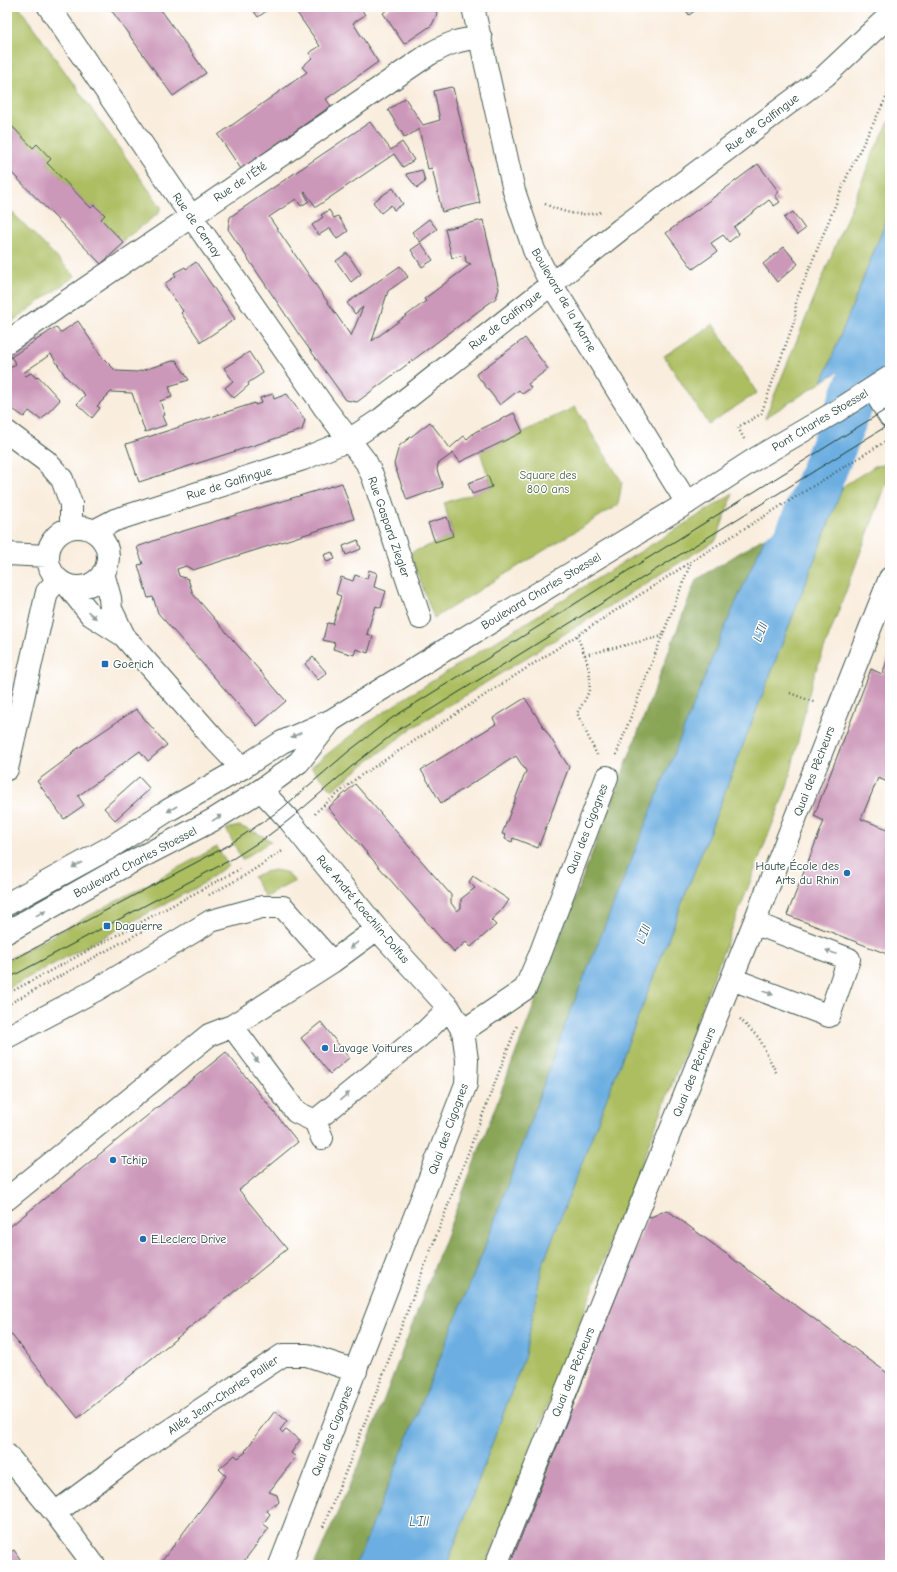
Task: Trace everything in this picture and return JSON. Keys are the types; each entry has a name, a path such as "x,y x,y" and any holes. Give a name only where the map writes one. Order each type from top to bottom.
{"street":[{"name":"Rue de Cernay","path":"49,7 191,216 324,407 349,440"},
{"name":"Boulevard de la Marne","path":"473,7 514,191 534,250 551,284 687,503"},
{"name":"Rue de Galfingue","path":"94,531 115,520 303,460 349,440 381,419 621,229 825,76 890,15"},
{"name":"Rue de l'Été","path":"7,342 428,55 462,39 480,38"},
{"name":"Pont Charles Stoessel","path":"752,461 882,383"},
{"path":"882,383 890,417"},
{"path":"7,432 46,461 62,480 71,504 71,527"},
{"name":"Rue Gaspard Ziegler","path":"349,440 366,462 373,477 420,618"},
{"name":"Boulevard Charles Stoessel","path":"8,902 111,847 242,768 282,742 332,720 687,503 752,461"},
{"path":"7,769 47,592 63,583 77,587 87,586 103,573 107,566 108,551 101,537 94,531 83,527 71,527 59,533 50,543 47,556 50,570 63,583 91,615 124,636"},
{"path":"7,554 47,556"},
{"path":"103,573 110,598 111,609 124,636 261,790"},
{"name":"Quai des Pêcheurs","path":"496,1565 732,979 890,578"},
{"name":"Boulevard Charles Stoessel","path":"7,932 124,866 213,820 261,790 299,762 332,720"},
{"name":"Quai des Cigognes","path":"525,989 539,957 607,777"},
{"name":"Rue André Koechlin-Dolfus","path":"261,790 303,837 377,929 449,1008 463,1030"},
{"path":"7,1037 96,990 211,921 262,907 283,907 332,962"},
{"path":"732,979 829,1016 849,959 754,923"},
{"path":"7,1199 209,1035 232,1026 332,962 377,929"},
{"path":"463,1030 525,989"},
{"path":"232,1026 296,1112 318,1129 427,1030 449,1008"},
{"name":"Quai des Cigognes","path":"280,1565 466,1084 467,1060 463,1030"},
{"name":"Allée Jean-Charles Pallier","path":"55,1513 140,1450 283,1355 307,1355 356,1371"},
{"path":"7,1455 55,1513 94,1565"}],"path":[{"path":"752,461 738,427 761,414 795,320 796,301 848,174 890,90"},
{"path":"544,204 572,214 590,215 605,211"},
{"path":"202,899 244,876 303,837 317,811 357,778 692,561 890,439"},
{"name":"Quai des Cigognes","path":"607,777 692,561"},
{"path":"577,636 588,664 590,678 588,692 577,713 607,777"},
{"path":"585,656 663,636"},
{"path":"7,994 240,869"},
{"path":"7,1005 153,926"},
{"path":"322,1528 350,1461 521,1014 525,989"},
{"path":"720,1007 734,1012 760,1038 778,1074"}],"green space":[{"path":"7,7 19,7 161,207 159,213 122,241 101,219 104,215 94,205 91,208 47,163 51,159 37,144 33,148 10,124 7,118"},
{"path":"890,120 890,211 822,382 765,418 875,149"},
{"path":"7,207 75,276 7,325"},
{"path":"713,324 757,393 708,424 664,356"},
{"name":"Square des 800 ans","path":"575,407 622,482 618,505 434,618 410,553 453,536 444,503 492,487 480,452"},
{"path":"884,465 889,469 890,474 812,681 788,784 486,1565 447,1565 525,1355 542,1266 843,486 875,466"},
{"path":"733,494 716,540 411,729 332,790 311,767 364,725 405,698"},
{"path":"765,537 724,629 567,1020 485,1247 356,1565 314,1565 359,1465 696,580"},
{"path":"239,826 257,833 271,841 242,860 226,829"},
{"path":"217,847 228,865 204,883 7,989 7,960"},
{"path":"275,870 285,872 295,881 265,897 253,877 264,872"}],"water":[{"path":"890,211 890,340 822,382"},
{"path":"843,486 542,1266 525,1355 447,1565 356,1565 485,1247 567,1020 724,629 765,537"}],"pier":[{"path":"890,340 890,342 821,383"},
{"path":"842,484 845,485 762,539 764,535"}],"building":[{"path":"109,7 159,7 206,73 173,96"},
{"path":"251,7 272,7 258,17"},
{"path":"293,7 360,7 365,15 353,23 378,62 326,99 331,106 241,169 218,135 307,72 302,67 312,58 309,53 320,46"},
{"path":"391,7 435,7 437,14 432,25 404,44 383,13"},
{"path":"684,7 700,7 689,15"},
{"path":"451,87 453,88 480,203 442,212 432,168 428,169 419,129 405,138 388,110 405,98 423,125 440,120 434,91"},
{"path":"7,118 10,124 33,148 37,144 51,159 47,163 91,208 94,205 105,215 101,219 124,243 101,264 7,168"},
{"path":"370,122 391,150 402,142 414,160 403,167 394,154 316,207 305,192 304,193 309,201 301,206 296,199 269,217 351,336 363,307 355,314 347,303 400,266 408,277 388,291 372,341 426,301 424,299 471,264 466,262 465,255 452,258 445,229 483,220 499,289 496,298 357,402 346,400 300,336 228,229 230,217"},
{"path":"758,164 779,192 775,196 780,202 774,206 769,200 734,227 739,234 729,242 723,235 711,243 717,252 693,269 666,233"},
{"path":"422,170 425,182 417,188 406,174"},
{"path":"393,188 403,204 394,210 391,205 381,213 373,202"},
{"path":"329,210 334,218 338,216 348,231 337,239 330,228 319,235 312,225 323,217 321,215"},
{"path":"793,212 805,229 797,235 784,218"},
{"path":"429,219 437,229 420,242 412,232"},
{"path":"421,243 433,260 422,267 411,250"},
{"path":"784,247 798,264 777,282 763,264"},
{"path":"347,253 361,274 351,282 336,261"},
{"path":"196,262 235,319 201,342 181,313 183,311 164,284 176,276 174,273 185,267 186,269"},
{"path":"78,321 102,357 116,371 137,372 176,360 189,380 169,386 172,397 160,401 165,415 162,416 166,425 145,432 132,393 111,392 97,406 100,408 92,418 77,404 85,395 66,377 51,354 23,373 26,376 31,373 36,378 38,376 60,400 41,420 29,411 24,417 7,405 7,370 16,364 11,357 56,327 60,333"},
{"path":"525,338 548,369 528,384 531,388 522,394 519,390 500,405 476,374"},
{"path":"249,352 263,373 248,383 249,385 234,398 225,388 233,381 224,368"},
{"path":"273,394 274,399 287,394 305,420 302,430 139,482 126,444 255,403 255,405 262,403 260,398"},
{"path":"514,413 523,432 460,462 453,453 438,464 437,470 443,487 407,500 394,464 399,446 430,422 450,448 464,436 467,439 475,432"},
{"path":"488,476 492,487 472,494 468,483"},
{"path":"342,483 354,519 193,570 186,566 177,569 179,576 188,579 193,594 286,701 257,726 158,613 153,597 148,598 138,565 143,564 137,547 170,535"},
{"path":"447,517 453,536 435,542 428,523"},
{"path":"358,540 361,549 346,555 343,546"},
{"path":"332,552 335,559 327,562 324,555"},
{"path":"369,570 377,573 374,587 386,591 381,608 376,606 371,620 367,634 373,636 368,653 356,649 354,655 333,649 335,643 323,640 327,623 333,624 341,596 336,594 341,577 353,581 355,575 367,579"},
{"path":"890,632 890,644 886,643"},
{"name":"Haute École des Arts du Rhin","path":"890,653 890,783 878,778 861,819 890,830 890,946 887,954 787,915 824,821 814,816 871,669 882,674"},
{"path":"313,657 327,673 318,680 305,664"},
{"path":"525,698 569,767 538,848 513,838 512,842 505,839 506,835 502,834 526,771 516,756 441,803 421,770 496,724 493,718"},
{"path":"136,709 167,745 148,761 140,751 78,796 84,805 64,819 37,781 73,754 71,753"},
{"path":"139,777 150,789 115,820 104,808"},
{"path":"355,784 451,895 451,903 457,911 461,908 461,899 475,888 469,882 473,876 509,900 503,909 491,920 496,925 471,947 466,942 454,952 328,808"},
{"name":"Lavage Voitures","path":"321,1022 349,1058 330,1074 301,1038"},
{"name":"E.Leclerc Drive","path":"226,1052 298,1142 239,1190 287,1249 78,1418 7,1329 7,1229"},
{"path":"667,1210 890,1375 890,1565 510,1565 648,1216 651,1217"},
{"path":"275,1411 287,1421 280,1430 283,1433 286,1430 300,1440 291,1453 296,1457 269,1492 277,1495 279,1502 276,1505 271,1506 267,1511 270,1514 263,1524 269,1528 241,1565 159,1565 226,1476 219,1469 235,1455 238,1458 246,1452 245,1451"},
{"path":"7,1550 9,1553 14,1550 20,1559 20,1565 7,1565"}],"waterway":[{"name":"L'Ill","path":"785,568 890,304"}],"tram line":[{"path":"7,963 227,846 280,810 349,751 392,718 890,407"},
{"path":"7,979 234,858 289,820 358,761 398,730 890,424"}],"place":[{"name":"Goerich","path":"105,664"},
{"name":"Haute École des Arts du Rhin","path":"847,873"},
{"name":"Daguerre","path":"107,926"},
{"name":"Lavage Voitures","path":"325,1048"},
{"name":"Tchip","path":"113,1160"},
{"name":"E.Leclerc Drive","path":"143,1239"}]}
